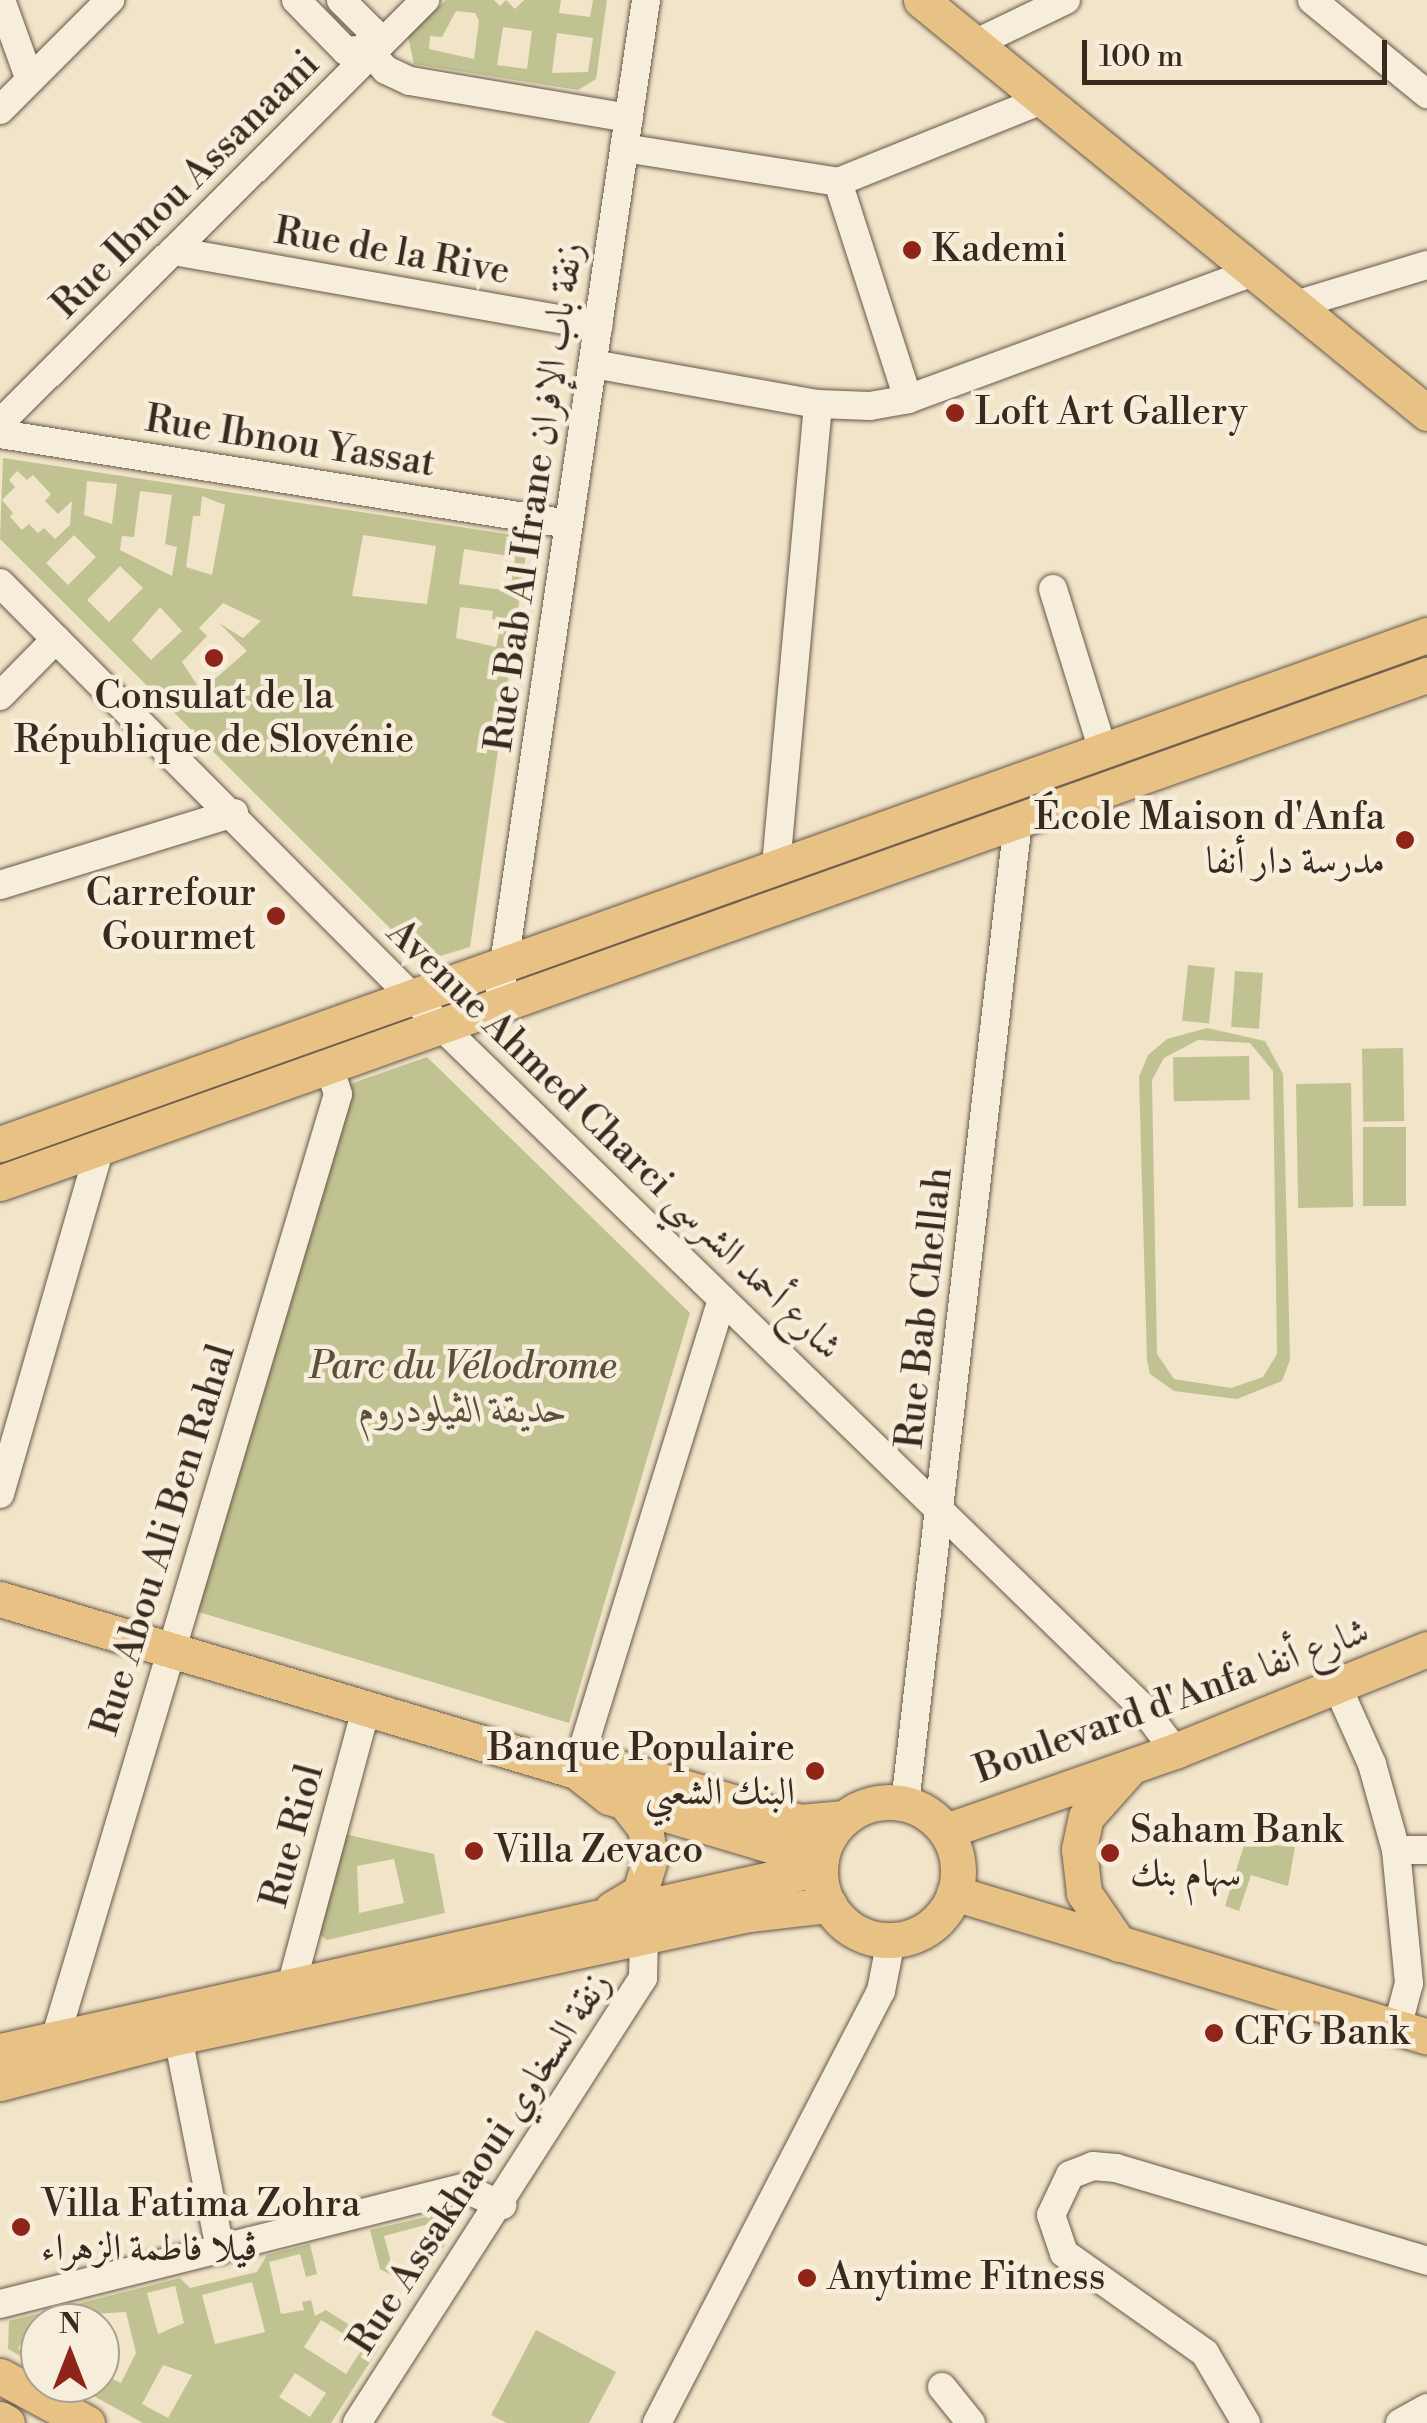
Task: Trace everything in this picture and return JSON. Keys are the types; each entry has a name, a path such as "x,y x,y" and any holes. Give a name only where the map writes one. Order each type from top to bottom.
{"main road":[{"path":"920,0 1427,414"},
{"path":"0,1144 1427,635"},
{"path":"0,1183 1427,675"},
{"path":"0,1599 581,1772 609,1797 820,1864"},
{"name":"Boulevard d'Anfa شارع أنفا","path":"946,1831 1132,1767 1338,1688 1427,1649"},
{"path":"581,1772 613,1766 800,1822 844,1818 870,1805 905,1804 946,1831 957,1863 954,1893 929,1928 890,1940 858,1933 829,1906 820,1864 844,1818"},
{"path":"1119,1944 1084,1893 1078,1849 1086,1817 1132,1767"},
{"path":"604,1913 634,1898 649,1869 644,1828 624,1801"},
{"path":"0,2051 820,1864"},
{"path":"954,1893 1412,2033"},
{"path":"0,2083 178,2037 644,1937 792,1906 829,1906"},
{"path":"0,2376 87,2423"},
{"path":"0,2419 7,2423"}],"street":[{"path":"1,0 30,80"},
{"path":"0,110 110,0"},
{"path":"296,0 346,51 369,52 410,80 629,118"},
{"path":"341,0 372,31 369,52"},
{"name":"Rue Ibnou Assanaani","path":"0,423 425,0"},
{"name":"Rue Bab Al Ifrane زنقة باب الإفران","path":"498,1005 646,0"},
{"path":"974,44 1066,0"},
{"path":"1312,0 1427,94"},
{"path":"624,148 838,182 1040,101"},
{"path":"838,182 908,399"},
{"name":"Rue de la Rive","path":"173,252 598,326"},
{"path":"1292,306 1427,265"},
{"path":"593,364 818,404 858,407 908,399 1250,273"},
{"path":"776,866 818,404"},
{"name":"Rue Ibnou Yassat","path":"0,434 569,524"},
{"name":"Avenue Ahmed Charci شارع أحمد الشرسي","path":"0,583 234,813 441,1026 1142,1707 1174,1751"},
{"path":"1053,590 1103,752"},
{"path":"0,696 56,639"},
{"path":"0,885 234,813"},
{"name":"Rue Bab Chellah","path":"905,1804 1018,821"},
{"name":"Rue Abou Ali Ben Rahal","path":"56,2036 338,1094 328,1066"},
{"path":"0,1494 100,1147"},
{"path":"581,1772 722,1299"},
{"path":"1338,1688 1372,1764 1396,1850 1412,2033"},
{"name":"Rue Riol","path":"292,1983 366,1709"},
{"path":"1396,1850 1427,1850"},
{"name":"Rue Assakhaoui زنقة السخاوي","path":"357,2423 502,2205 643,1978 644,1937"},
{"path":"657,2423 881,1991 890,1940"},
{"path":"178,2037 220,2250"},
{"path":"1246,2423 1206,2353 1064,2253 1051,2214 1070,2175 1093,2166 1116,2168 1427,2261"},
{"path":"0,2304 463,2188 502,2205"},
{"path":"942,2387 971,2423"},
{"path":"1400,2423 1427,2408"}],"green space":[{"path":"446,0 494,0 500,6 506,0 515,9 524,0 561,0 559,13 590,17 593,0 607,0 596,79 578,90 414,64 408,37","holes":["456,11 475,13 479,21 474,59 429,49 430,36 442,37","503,27 532,31 527,69 497,65","557,33 593,38 588,72 552,73"]},
{"path":"3,458 513,535 526,554 470,947 423,961 0,539","holes":["17,471 27,480 33,475 51,494 45,501 58,514 72,501 70,525 55,539 44,528 38,533 29,524 22,530 2,500 15,487 9,480","87,481 117,484 112,524 84,515","140,491 172,495 165,544 177,547 172,576 120,550 122,536 134,537","202,496 225,505 212,575 186,567 193,516 200,516","74,535 96,557 68,585 46,563","363,535 436,546 427,604 352,596","464,549 515,557 510,591 459,584","120,566 143,588 109,622 87,600","223,603 261,621 243,638 219,623 247,651 201,691 182,662 207,636 199,628","160,607 182,631 151,660 132,640","460,607 493,611 492,619 502,621 496,647 456,638"]},
{"path":"1188,965 1215,968 1209,1024 1182,1021"},
{"path":"1235,971 1263,973 1259,1029 1231,1027"},
{"path":"1207,1028 1265,1041 1283,1074 1290,1360 1282,1381 1237,1399 1174,1391 1150,1374 1147,1360 1139,1077 1148,1055 1167,1039","holes":["1198,1040 1250,1043 1273,1071 1277,1354 1263,1377 1231,1388 1174,1379 1157,1354 1152,1080 1164,1058"]},
{"path":"1403,1048 1404,1121 1363,1122 1362,1049"},
{"path":"1249,1056 1250,1100 1174,1101 1173,1057"},
{"name":"Parc du Vélodrome حديقة الڤيلودروم","path":"427,1057 690,1313 569,1723 192,1610 350,1084"},
{"path":"1351,1083 1353,1207 1298,1208 1296,1084"},
{"path":"1363,1127 1406,1127 1406,1206 1363,1206"},
{"path":"344,1834 434,1854 445,1913 327,1940 316,1932","holes":["394,1859 404,1903 359,1913 357,1866"]},
{"path":"1245,1842 1295,1847 1288,1886 1251,1875 1239,1911 1225,1906"},
{"path":"447,2212 457,2226 417,2289 380,2269 370,2230","holes":["429,2224 438,2239 413,2276 391,2262 384,2236"]},
{"path":"310,2244 317,2274 306,2277 300,2254 269,2262 281,2314 304,2310 302,2302 311,2300 315,2316 326,2310 381,2345 331,2423 143,2423 106,2403 120,2403 120,2383 136,2353 126,2312 120,2312 120,2303 81,2303 180,2278 190,2288 257,2272 267,2255","holes":["252,2282 265,2332 215,2344 202,2295","175,2286 184,2323 158,2334 147,2293","321,2320 364,2346 346,2374 304,2347","163,2365 192,2375 168,2418 142,2404","295,2373 326,2393 310,2417 279,2397"]},
{"path":"20,2318 20,2356 8,2349 9,2321"},
{"path":"536,2330 616,2372 589,2423 507,2423 491,2415"}],"place":[{"name":"Kademi","path":"912,250"},
{"name":"Loft Art Gallery","path":"955,413"},
{"name":"Consulat de la République de Slovénie","path":"214,658"},
{"name":"École Maison d'Anfa مدرسة دار أنفا","path":"1405,840"},
{"name":"Carrefour Gourmet","path":"276,916"},
{"name":"Banque Populaire البنك الشعبي","path":"815,1771"},
{"name":"Villa Zevaco","path":"474,1851"},
{"name":"Saham Bank سهام بنك","path":"1110,1853"},
{"name":"CFG Bank","path":"1214,2033"},
{"name":"Villa Fatima Zohra ڤيلا فاطمة الزهراء","path":"21,2227"},
{"name":"Anytime Fitness","path":"807,2278"}]}
